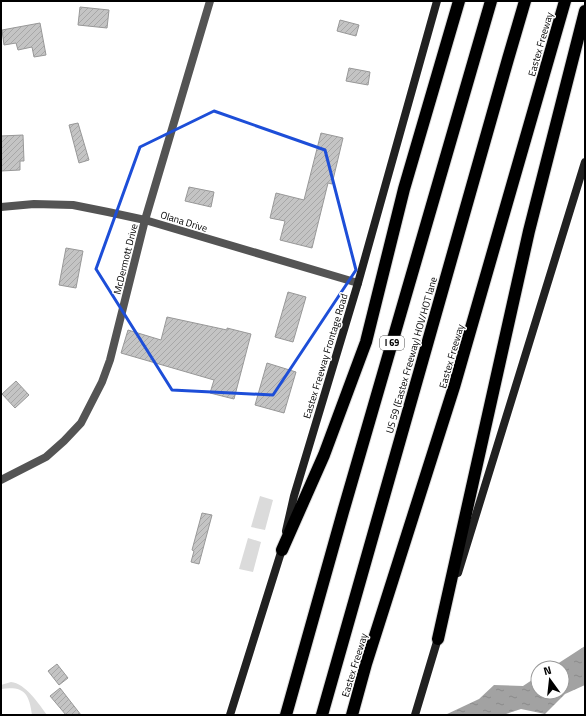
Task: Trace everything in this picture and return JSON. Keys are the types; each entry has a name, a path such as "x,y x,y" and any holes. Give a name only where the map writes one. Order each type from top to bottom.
{"highway":[{"path":"282,550 324,455 366,342 404,189 459,1"},
{"name":"I 69","path":"286,715 491,1"},
{"name":"US 59 (Eastex Freeway) HOV/HOT lane","path":"322,715 508,59 526,1"},
{"name":"Eastex Freeway","path":"352,715 366,664 454,387 565,1"},
{"path":"438,639 530,231 585,11"}],"main road":[{"name":"Eastex Freeway Frontage Road","path":"230,715 244,675 282,550 294,496 358,283 437,1"},
{"path":"415,715 585,162"}],"street":[{"name":"McDermott Drive","path":"1,480 46,457 64,441 81,423 102,382 110,360 145,220 210,1"},
{"name":"Olana Drive","path":"1,207 34,204 73,205 145,220 358,283"}],"highlighted area":[{"path":"214,111 325,150 356,270 273,395 172,390 96,269 140,147"}],"shaded area":[{"path":"260,496 273,500 265,530 251,527"},
{"path":"248,538 261,542 253,572 239,569"},
{"path":"11,682 16,683 26,690 36,700 47,715 32,715 27,696 20,690 9,688 1,689 1,685"}],"water":[{"path":"585,646 585,685 570,692 570,660 563,660"},
{"path":"530,681 530,700 559,700 545,714 521,709 503,715 445,715 479,699 494,685 523,686"}],"building":[{"path":"80,7 109,10 107,28 78,25"},
{"path":"340,20 359,25 356,36 337,31"},
{"path":"40,23 46,55 34,57 32,47 18,50 16,43 4,45 2,30"},
{"path":"349,68 370,72 368,85 346,81"},
{"path":"78,123 89,160 79,163 69,125"},
{"path":"321,133 343,138 332,184 328,183 312,248 280,240 285,221 270,218 276,193 304,200"},
{"path":"23,135 24,161 20,161 20,170 1,171 1,136"},
{"path":"189,187 214,192 211,207 185,201"},
{"path":"66,248 83,251 76,288 59,285"},
{"path":"288,292 306,297 293,342 275,337"},
{"path":"167,317 251,334 234,399 210,393 214,380 121,353 128,330 161,340"},
{"path":"267,363 296,372 284,413 255,405"},
{"path":"16,381 29,395 15,408 2,394"},
{"path":"202,513 212,515 199,564 191,562 194,551 192,550"},
{"path":"57,664 68,678 59,685 48,671"},
{"path":"60,688 81,715 66,715 50,696"}]}
